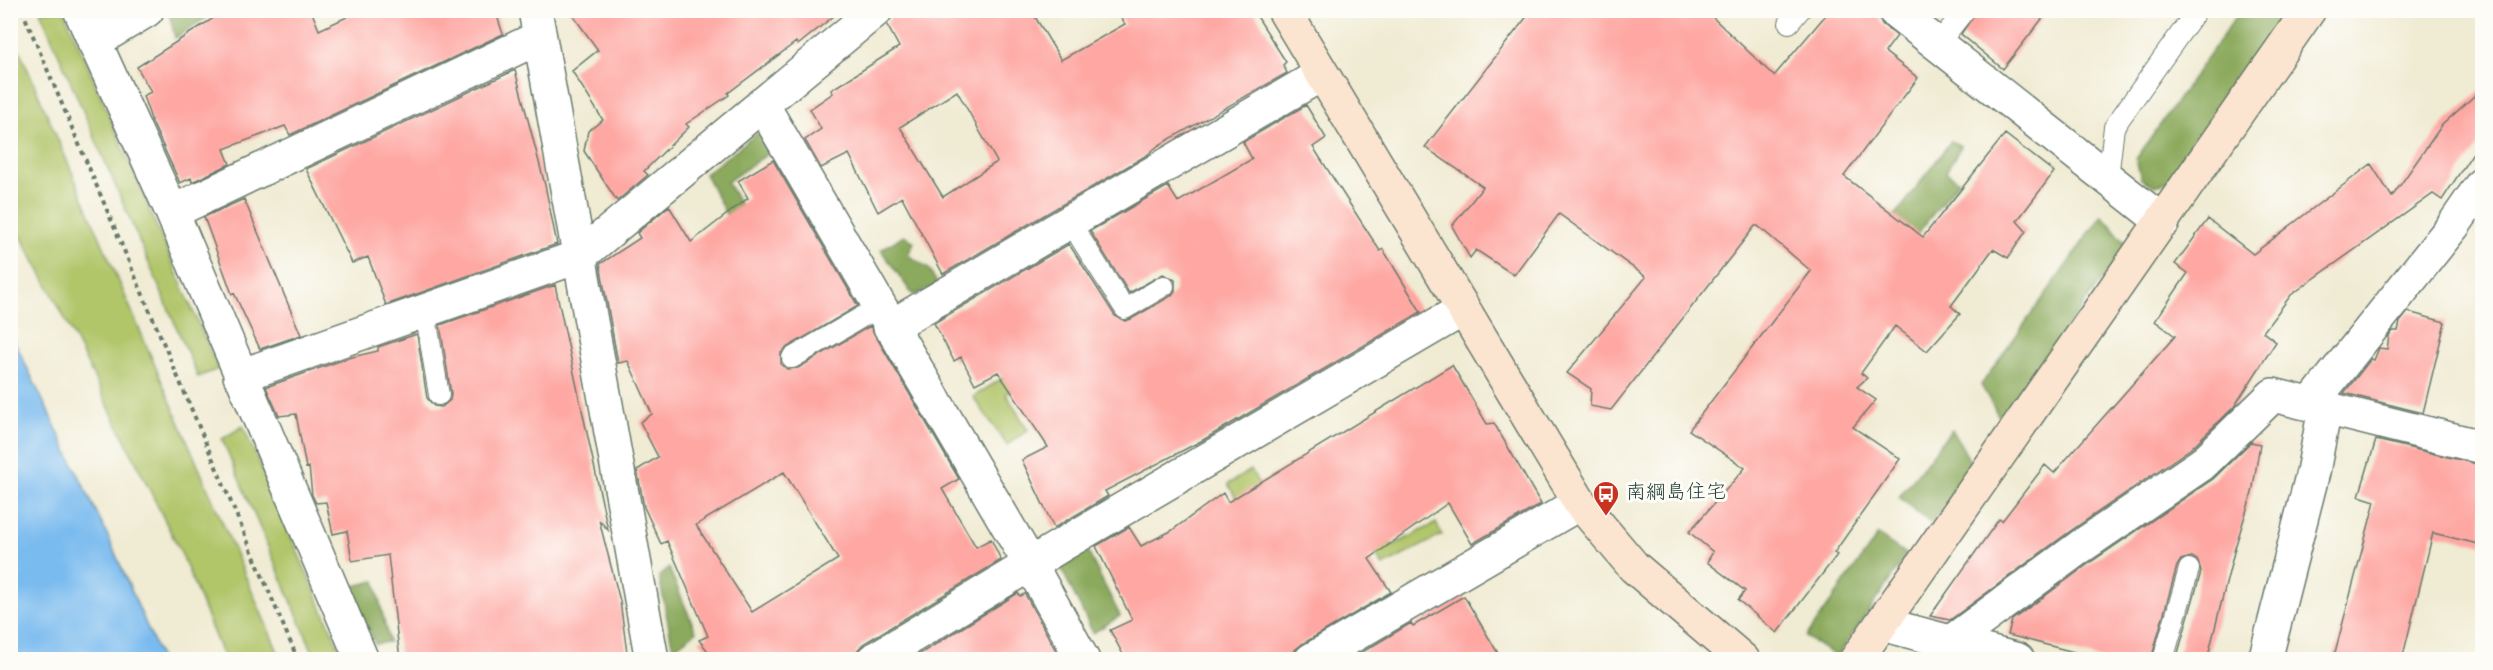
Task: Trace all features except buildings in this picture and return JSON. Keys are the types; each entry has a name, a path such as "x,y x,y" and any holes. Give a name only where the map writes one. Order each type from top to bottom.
{"street":[{"path":"80,10 172,212 362,660"},
{"path":"94,42 147,10"},
{"path":"240,376 580,256 876,10"},
{"path":"1284,10 1462,310 1580,503 1634,567 1743,660"},
{"path":"1894,10 2163,222"},
{"path":"1856,660 2309,10"},
{"path":"172,212 537,23 652,660"},
{"path":"884,317 1070,222 1322,74"},
{"path":"762,104 884,317 1030,564 1083,660"},
{"path":"2265,660 2313,472 2318,406 2482,184"},
{"path":"873,660 1030,564 1462,310"},
{"path":"1951,642 2080,547 2202,464 2273,395 2482,447"},
{"path":"1311,660 1580,503"},
{"path":"1882,624 2018,660"}],"lane":[{"path":"1938,45 1965,10"},
{"path":"2108,178 2114,128 2197,10"},
{"path":"1070,222 1125,309 1164,286"},
{"path":"425,311 439,394"},
{"path":"792,358 884,317"},
{"path":"2163,660 2188,569"}],"path":[{"path":"22,10 298,660"}],"green space":[{"path":"172,10 204,11 206,18 175,38 169,13"},
{"path":"40,11 64,11 218,369 198,377"},
{"path":"2240,11 2288,11 2169,182 2155,186 2141,179 2136,159"},
{"path":"10,28 281,659 224,659 182,555 55,299 11,218"},
{"path":"759,132 773,150 727,182 764,246 737,235 705,174"},
{"path":"1951,141 1961,146 1946,172 1959,181 1867,298 1846,282"},
{"path":"2102,215 2127,245 2001,420 1981,385"},
{"path":"904,235 914,242 908,255 929,269 938,285 913,295 881,250"},
{"path":"1032,359 1039,367 1006,394 1028,430 1007,445 973,397"},
{"path":"243,426 344,659 316,659 222,439"},
{"path":"1952,429 1972,465 1931,524 1899,497"},
{"path":"1251,470 1274,511 1251,525 1228,484"},
{"path":"1363,504 1392,546 1436,523 1442,535 1383,566 1350,511"},
{"path":"1878,535 1907,555 1837,657 1806,637"},
{"path":"1086,548 1120,616 1093,633 1061,568"},
{"path":"669,568 696,632 673,649 659,576"},
{"path":"375,581 389,642 375,644 350,587"}],"water":[{"path":"10,332 106,532 161,659 11,659"}],"place":[{"name":"南綱島住宅","path":"1606,517"}]}
